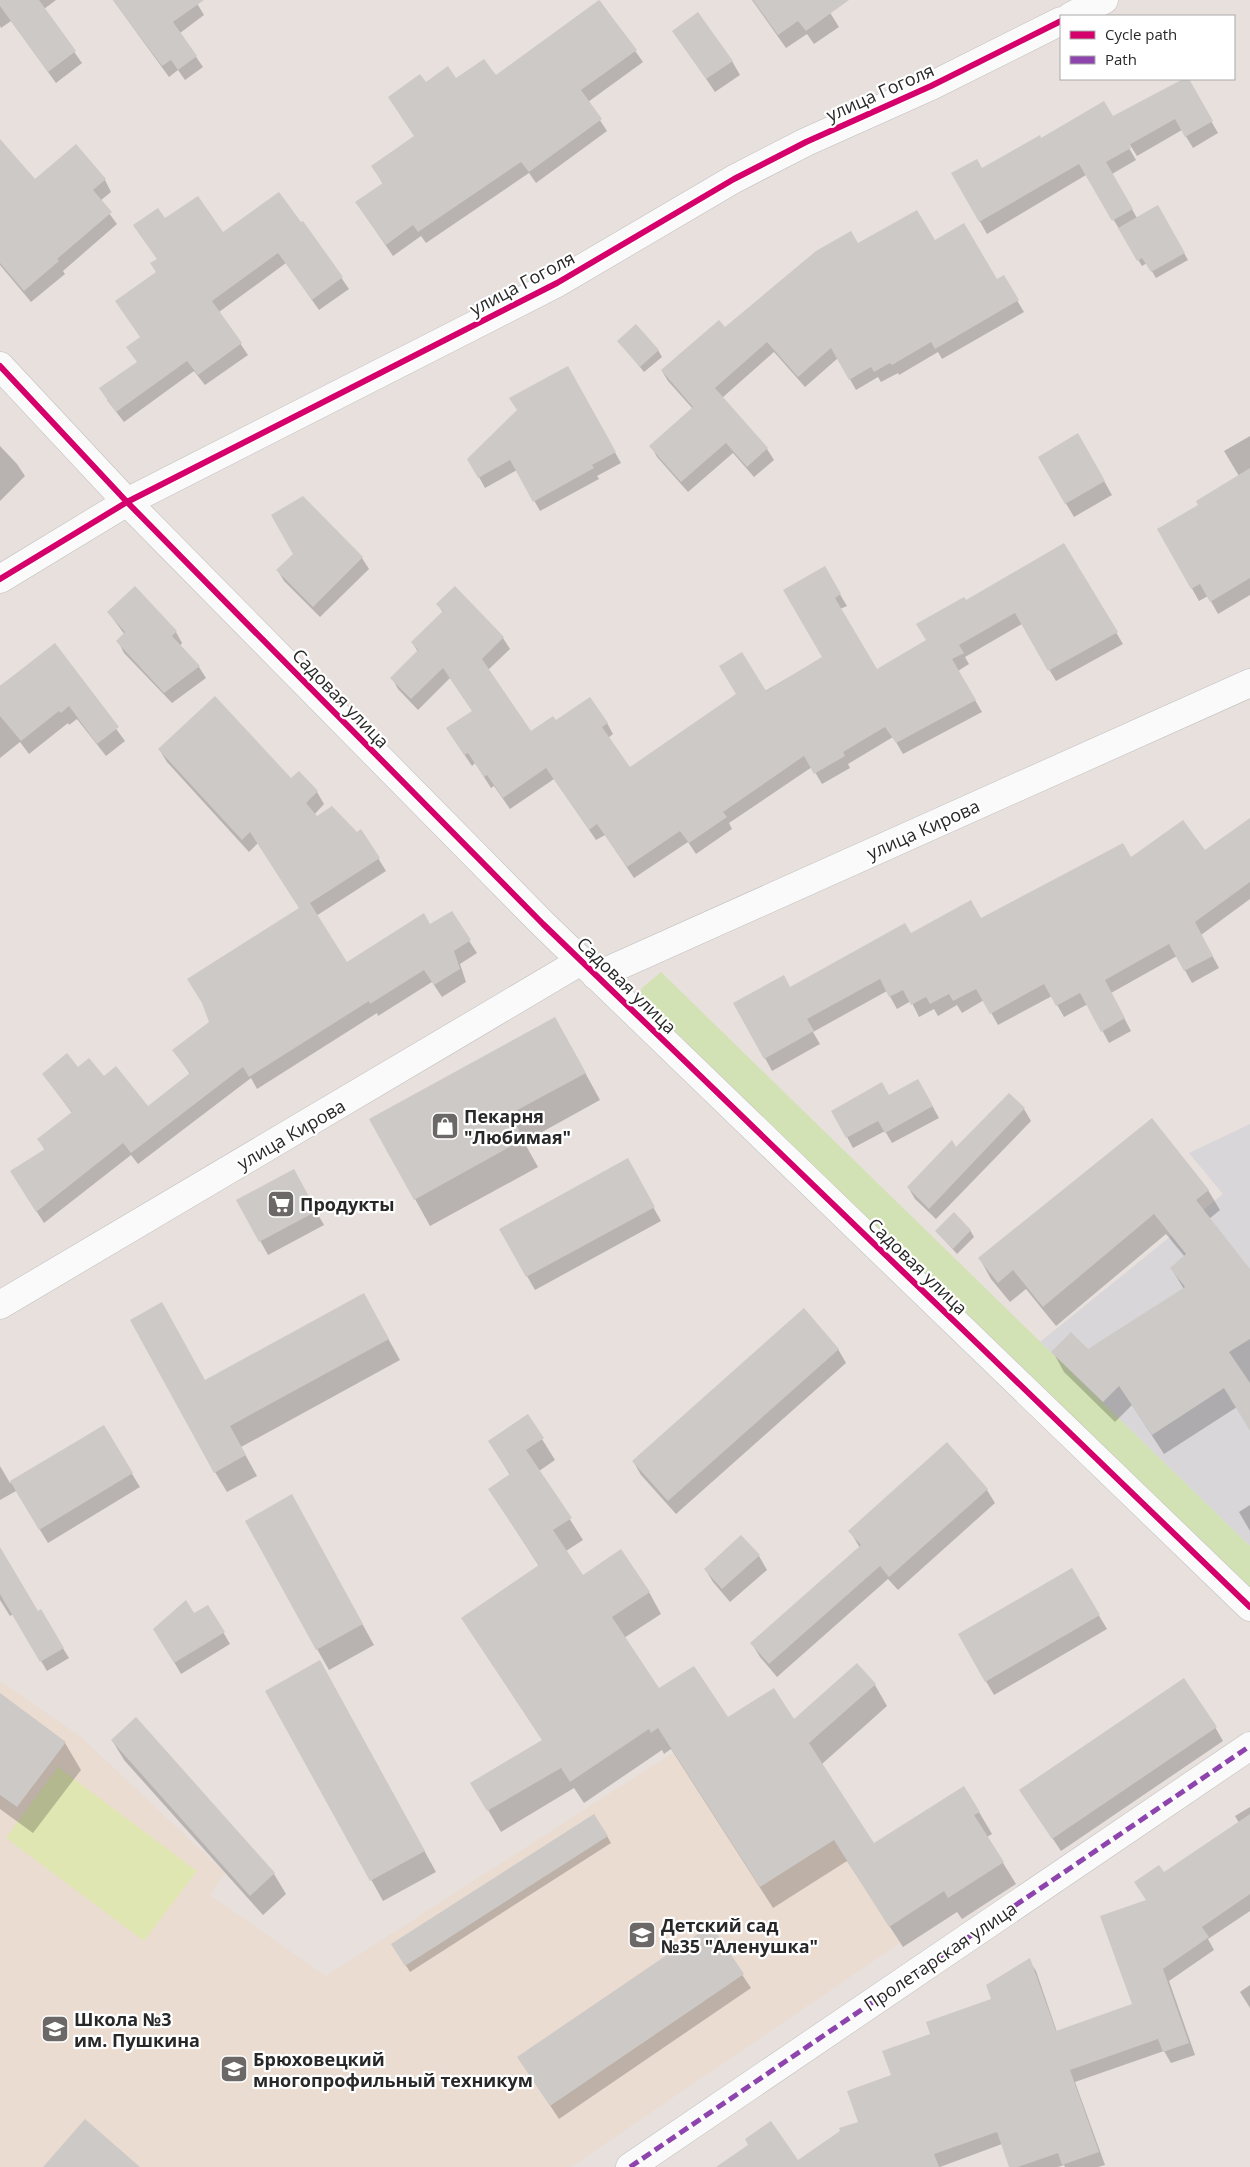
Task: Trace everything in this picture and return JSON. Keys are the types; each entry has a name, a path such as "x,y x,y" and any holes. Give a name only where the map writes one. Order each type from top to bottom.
{"street":[{"path":"1073,15 1104,0"},
{"name":"улица Гоголя","path":"0,579 127,502 557,284 742,175 806,142 931,86 1060,22"},
{"name":"Садовая улица","path":"0,366 127,502 588,968 1250,1607"},
{"name":"улица Кирова","path":"0,1304 588,968 1250,683"},
{"name":"Пролетарская улица","path":"630,2167 1250,1746"}],"shaded area":[{"path":"1250,1124 1250,1546 1040,1342 1223,1194 1189,1153"},
{"path":"0,1681 81,1737 225,1873 210,1895 326,1976 747,1705 900,1943 571,2167 0,2167"}],"green space":[{"path":"661,972 1250,1546 1250,1596 638,998 642,988"},
{"path":"58,1767 197,1871 144,1941 6,1838"}],"building":[{"path":"0,0 39,0 76,51 48,72 0,6"},
{"path":"113,0 204,0 173,22 197,56 178,70 171,60 162,66"},
{"path":"599,0 637,50 581,90 602,119 529,172 521,162 418,232 413,225 386,245 355,202 383,183 371,166 414,136 388,97 420,74 426,82 448,66 456,78 484,59 496,75"},
{"path":"753,0 849,0 806,31 798,21 778,35"},
{"path":"698,12 733,61 706,79 672,31"},
{"path":"1181,80 1190,80 1213,121 1185,137 1175,119 1129,145 1131,148 1106,162 1133,209 1112,221 1079,164 979,222 951,173 977,159 982,168 1040,135 1041,138 1104,101 1113,116"},
{"path":"0,139 35,179 76,144 106,179 93,190 112,212 57,259 59,261 24,291 0,263"},
{"path":"279,192 301,222 303,221 343,277 312,300 278,253 212,301 242,343 198,375 187,361 116,412 99,388 137,362 126,347 140,337 115,301 156,272 150,263 157,259 133,225 158,208 165,218 198,196 223,232"},
{"path":"1158,205 1185,253 1151,272 1142,258 1137,261 1118,228"},
{"path":"917,210 935,240 964,223 997,279 1004,275 1019,300 935,349 931,342 892,365 890,363 874,372 871,367 849,380 831,348 798,377 767,342 715,388 768,448 747,467 726,443 681,482 649,446 693,407 661,370 719,320 725,327 816,251 851,231 858,243"},
{"path":"636,324 659,350 640,367 617,341"},
{"path":"568,366 616,452 592,465 594,468 533,502 510,460 478,478 467,459 517,410 509,398"},
{"path":"1078,433 1105,481 1065,504 1038,457"},
{"path":"1250,468 1250,578 1210,602 1200,584 1191,589 1157,529 1198,505 1196,501"},
{"path":"303,496 363,557 313,607 276,570 293,554 271,515"},
{"path":"1064,543 1118,632 1048,671 1015,613 959,645 964,653 952,659 976,700 896,743 885,727 843,752 845,756 814,774 804,756 723,812 727,817 689,843 680,831 627,867 597,824 589,830 546,768 503,798 487,775 484,777 468,753 464,755 446,728 472,711 443,668 411,699 390,678 418,650 411,642 443,611 436,604 455,586 504,637 482,659 531,731 553,716 556,720 590,697 608,723 602,727 630,767 736,694 719,666 742,652 766,691 822,657 783,590 825,566 841,594 835,598 877,669 926,640 916,624 964,597 966,600"},
{"path":"135,586 177,631 172,636 200,666 164,693 116,641 125,632 107,612"},
{"path":"55,643 119,727 97,744 69,706 61,713 59,711 21,741 0,716 0,686"},
{"path":"215,696 291,778 299,771 318,791 306,803 317,816 332,806 357,832 361,829 380,858 310,903 347,962 424,913 430,924 452,911 471,940 454,951 460,969 434,985 424,970 370,1004 369,1001 249,1077 243,1067 131,1153 123,1143 36,1212 10,1171 45,1149 37,1139 72,1112 42,1074 67,1053 78,1067 89,1058 104,1076 116,1066 148,1106 190,1073 172,1050 209,1022 202,1003 187,979 299,908 250,832 242,840 158,749"},
{"path":"1250,818 1250,882 1195,922 1213,956 1184,971 1169,944 1105,980 1125,1018 1101,1032 1080,993 1056,1006 1044,984 990,1014 976,989 953,1001 949,994 930,1004 926,997 911,1005 903,990 889,997 880,979 807,1019 814,1031 764,1059 733,1003 784,975 790,987 905,923 911,933 971,900 981,918 1123,843 1131,857 1183,820 1205,850"},
{"path":"555,1017 586,1073 510,1114 524,1139 414,1200 369,1119"},
{"path":"918,1079 933,1106 885,1133 878,1121 846,1138 831,1111 882,1082 889,1095"},
{"path":"1009,1093 1025,1108 929,1209 907,1187 952,1140 956,1147"},
{"path":"1152,1118 1209,1190 1196,1200 1250,1269 1250,1339 1229,1352 1250,1383 1250,1431 1224,1388 1152,1435 1119,1386 1103,1402 1051,1352 1071,1332 1088,1349 1185,1287 1170,1268 1186,1254 1154,1214 1043,1307 1013,1270 998,1283 978,1258"},
{"path":"628,1158 655,1207 526,1277 499,1229"},
{"path":"294,1169 317,1211 259,1242 236,1200"},
{"path":"954,1212 971,1230 953,1249 935,1231"},
{"path":"364,1293 389,1339 230,1426 246,1455 214,1473 130,1320 162,1302 205,1380"},
{"path":"804,1308 839,1349 668,1501 632,1461"},
{"path":"528,1414 544,1438 526,1450 572,1518 553,1530 583,1575 621,1549 650,1592 612,1617 659,1688 694,1666 728,1717 774,1688 794,1719 857,1663 876,1684 809,1743 874,1843 964,1786 980,1812 974,1815 1004,1862 948,1898 944,1891 889,1927 834,1840 760,1887 658,1728 651,1733 649,1729 570,1782 561,1768 487,1811 470,1783 542,1740 461,1618 539,1565 488,1489 510,1474 488,1441"},
{"path":"104,1425 133,1473 39,1530 10,1481"},
{"path":"947,1442 988,1489 889,1577 880,1566 769,1664 750,1643 861,1545 848,1531"},
{"path":"292,1494 363,1624 316,1650 245,1521"},
{"path":"741,1535 760,1555 722,1589 704,1569"},
{"path":"0,1547 38,1611 41,1609 64,1648 40,1662 0,1594"},
{"path":"1072,1568 1100,1615 985,1682 958,1634"},
{"path":"186,1600 194,1613 208,1605 225,1632 174,1663 153,1629"},
{"path":"320,1660 425,1851 370,1881 265,1691"},
{"path":"1184,1678 1217,1727 1052,1839 1019,1790"},
{"path":"0,1693 66,1742 17,1807 0,1795"},
{"path":"136,1717 275,1873 250,1896 111,1740"},
{"path":"594,1814 608,1836 405,1966 391,1944"},
{"path":"1250,1814 1250,1894 1202,1927 1209,1937 1163,1969 1189,2043 1163,2052 1158,2039 1070,2070 1099,2152 1062,2165 1058,2153 1018,2167 1009,2167 997,2132 934,2154 939,2167 716,2167 748,2145 745,2139 771,2121 798,2160 840,2131 839,2128 858,2122 847,2091 891,2075 882,2051 930,2034 926,2022 991,1999 986,1985 1030,1958 1056,2031 1132,2004 1100,1916 1146,1900 1134,1882 1159,1865 1164,1872"},
{"path":"711,1925 744,1974 550,2106 517,2057"},
{"path":"85,2119 140,2167 43,2167"}],"marked path":[{"path":"630,2167 1250,1746"}],"cycle path":[{"path":"0,579 127,502 557,283 734,179 806,142 931,86 1060,22"},
{"path":"0,366 127,502 543,924 1250,1607"}],"place":[{"name":"Пекарня \"Любимая\"","path":"445,1126"},
{"name":"Продукты","path":"281,1204"},
{"name":"Детский сад №35 \"Аленушка\"","path":"642,1935"},
{"name":"Школа №3 им. Пушкина","path":"55,2029"},
{"name":"Брюховецкий многопрофильный техникум","path":"234,2069"}]}
